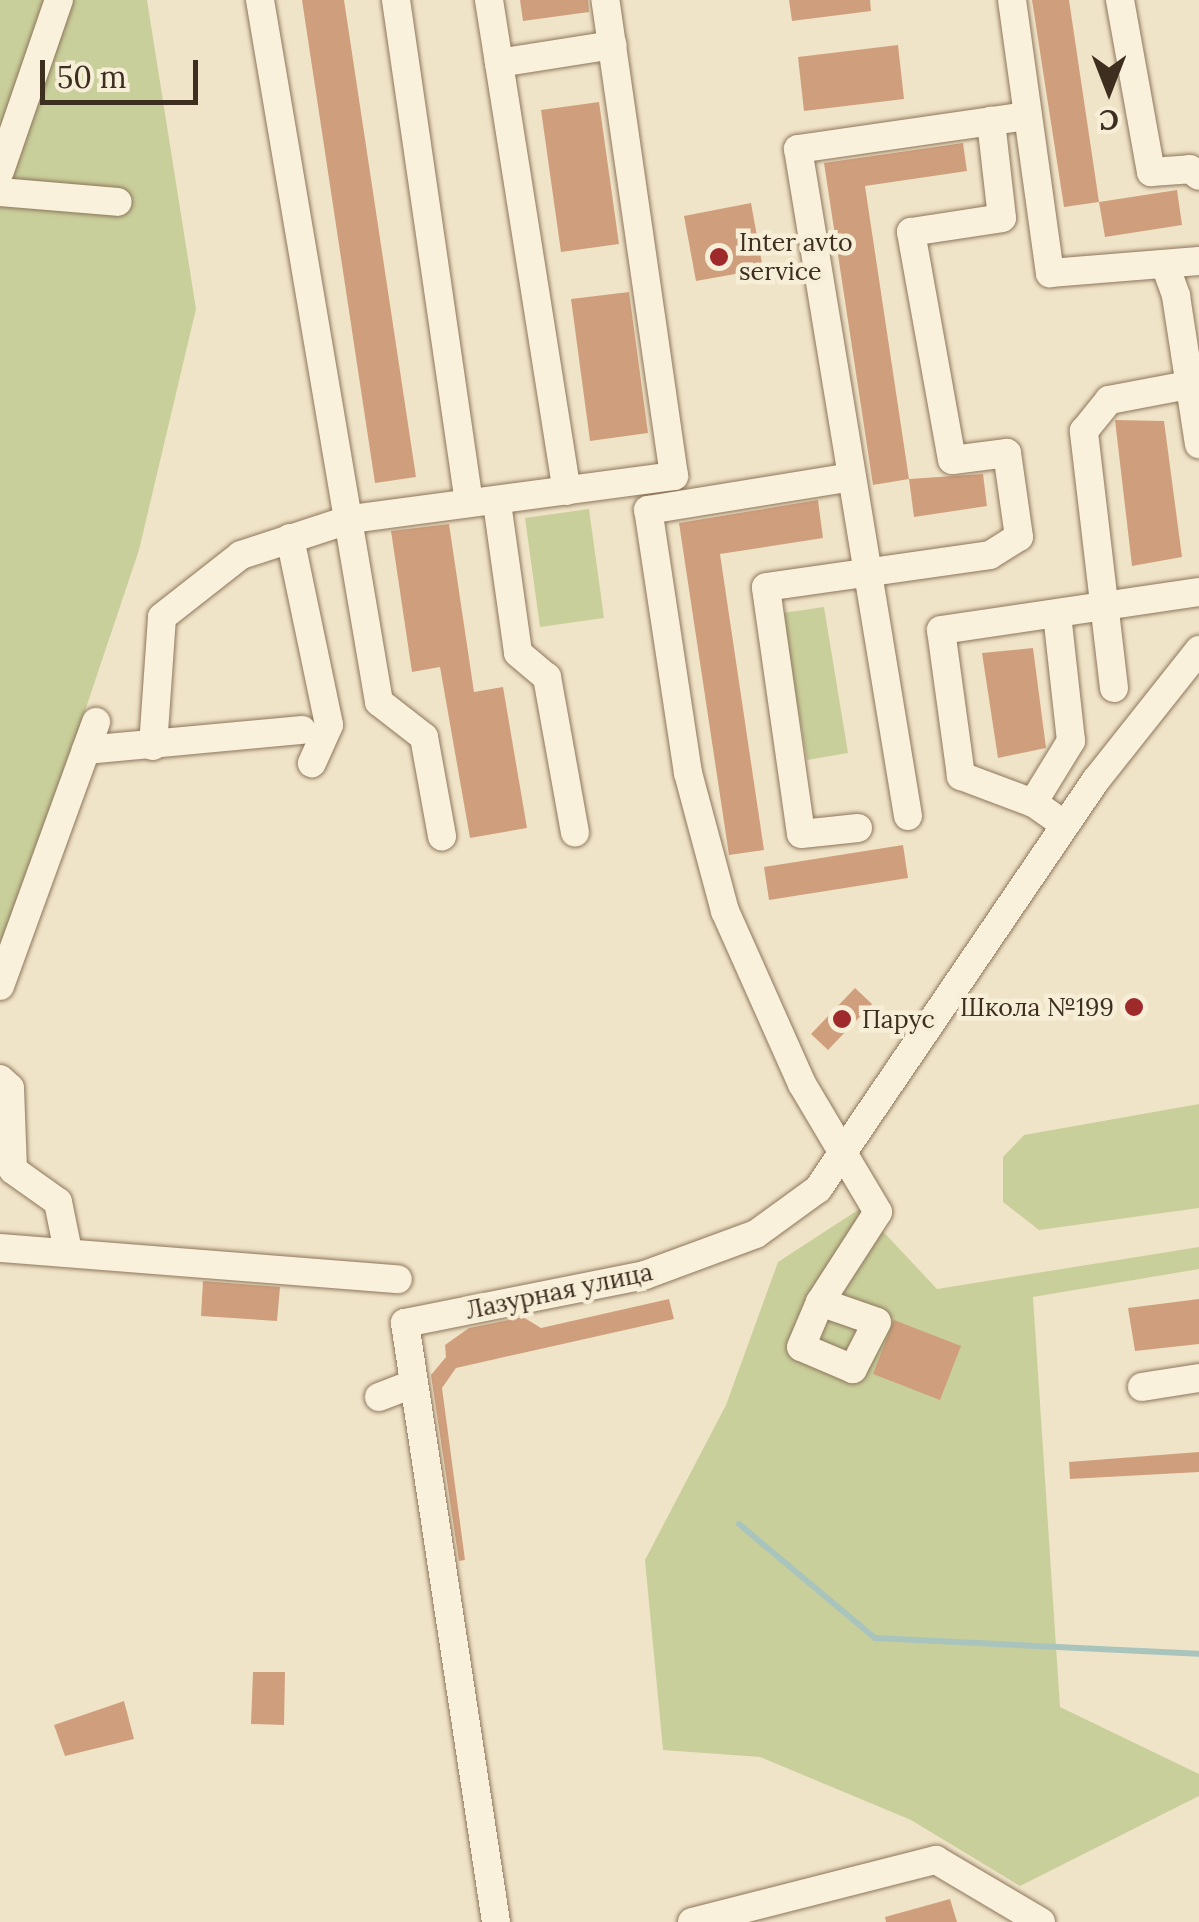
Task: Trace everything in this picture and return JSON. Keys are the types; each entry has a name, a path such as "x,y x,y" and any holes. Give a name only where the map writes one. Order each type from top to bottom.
{"street":[{"path":"0,171 59,0"},
{"path":"260,0 380,702 424,737 442,836"},
{"path":"396,0 469,503"},
{"path":"489,0 568,491"},
{"path":"153,746 162,616 241,555 351,519 469,503 498,503 674,476 606,0"},
{"path":"1012,0 1050,273 1199,261"},
{"path":"1120,0 1151,172 1190,169 1199,176"},
{"path":"499,63 613,46"},
{"path":"908,816 798,149 1028,116"},
{"path":"858,828 800,834 766,588 990,555 1019,537 1007,453 952,460 911,232 1002,218 991,121"},
{"path":"0,192 118,202"},
{"path":"1165,266 1176,296 1199,444"},
{"path":"1114,688 1084,431 1108,400 1188,385"},
{"path":"820,1302 878,1212 802,1084 725,911 688,773 648,510 851,477"},
{"path":"498,503 518,653 547,677 575,833"},
{"path":"290,538 329,725 312,763"},
{"path":"1066,825 1033,803 961,776 941,630 1199,592"},
{"path":"1033,803 1072,741 1057,614"},
{"name":"Лазурная улица","path":"496,1922 405,1323 645,1275 756,1234 818,1189 845,1157 1066,825 1199,650"},
{"path":"0,986 96,722"},
{"path":"86,750 302,730"},
{"path":"0,1079 10,1088 13,1170 58,1202 68,1251"},
{"path":"0,1248 398,1279"},
{"path":"1142,1387 1199,1378"},
{"path":"379,1397 413,1384"},
{"path":"692,1922 936,1860 1041,1922"}],"green space":[{"path":"0,0 147,0 196,309 139,550 0,964"},
{"path":"589,509 604,618 540,627 525,518"},
{"path":"824,607 848,753 807,760 782,613"},
{"path":"1199,1104 1199,1208 1039,1230 1003,1202 1003,1157 1024,1135"},
{"path":"861,1208 937,1289 1199,1247 1199,1269 1033,1297 1060,1707 1199,1774 1199,1796 1020,1886 911,1820 760,1757 663,1750 645,1560 726,1405 778,1262"}],"building":[{"path":"302,0 344,0 416,477 375,483"},
{"path":"520,0 588,0 589,12 523,21"},
{"path":"789,0 870,0 871,11 792,21"},
{"path":"1032,0 1069,0 1099,202 1064,207"},
{"path":"898,45 904,99 804,111 798,57"},
{"path":"599,102 619,244 561,252 541,110"},
{"path":"963,143 967,171 865,186 909,479 873,485 824,163"},
{"path":"1177,190 1182,225 1105,237 1099,202"},
{"path":"751,203 763,269 696,281 684,216"},
{"path":"629,292 648,433 590,441 571,299"},
{"path":"1115,420 1164,421 1182,557 1132,566"},
{"path":"983,474 987,506 914,517 909,479"},
{"path":"818,500 823,538 720,554 764,850 729,855 679,523"},
{"path":"449,524 474,692 503,687 527,828 470,838 440,667 412,672 391,531"},
{"path":"1033,648 1046,748 998,758 982,653"},
{"path":"903,845 908,878 769,900 764,867"},
{"name":"Парус","path":"855,988 872,1004 828,1050 811,1034"},
{"path":"203,1281 280,1287 277,1321 201,1316"},
{"path":"669,1299 674,1319 456,1368 442,1388 465,1560 459,1561 431,1375 446,1357 445,1345 469,1328 523,1317 541,1328"},
{"path":"1199,1299 1199,1344 1135,1351 1128,1308"},
{"path":"894,1320 961,1346 940,1400 873,1374"},
{"path":"1199,1452 1199,1472 1070,1479 1069,1462"},
{"path":"253,1672 285,1672 284,1725 251,1724"},
{"path":"124,1701 134,1739 65,1756 54,1725"},
{"path":"950,1899 957,1922 886,1922 885,1917"}],"waterway":[{"path":"739,1524 875,1638 1199,1654"}],"place":[{"name":"Inter avto service","path":"719,257"},
{"name":"Школа №199","path":"1134,1007"},
{"name":"Парус","path":"842,1019"}]}
